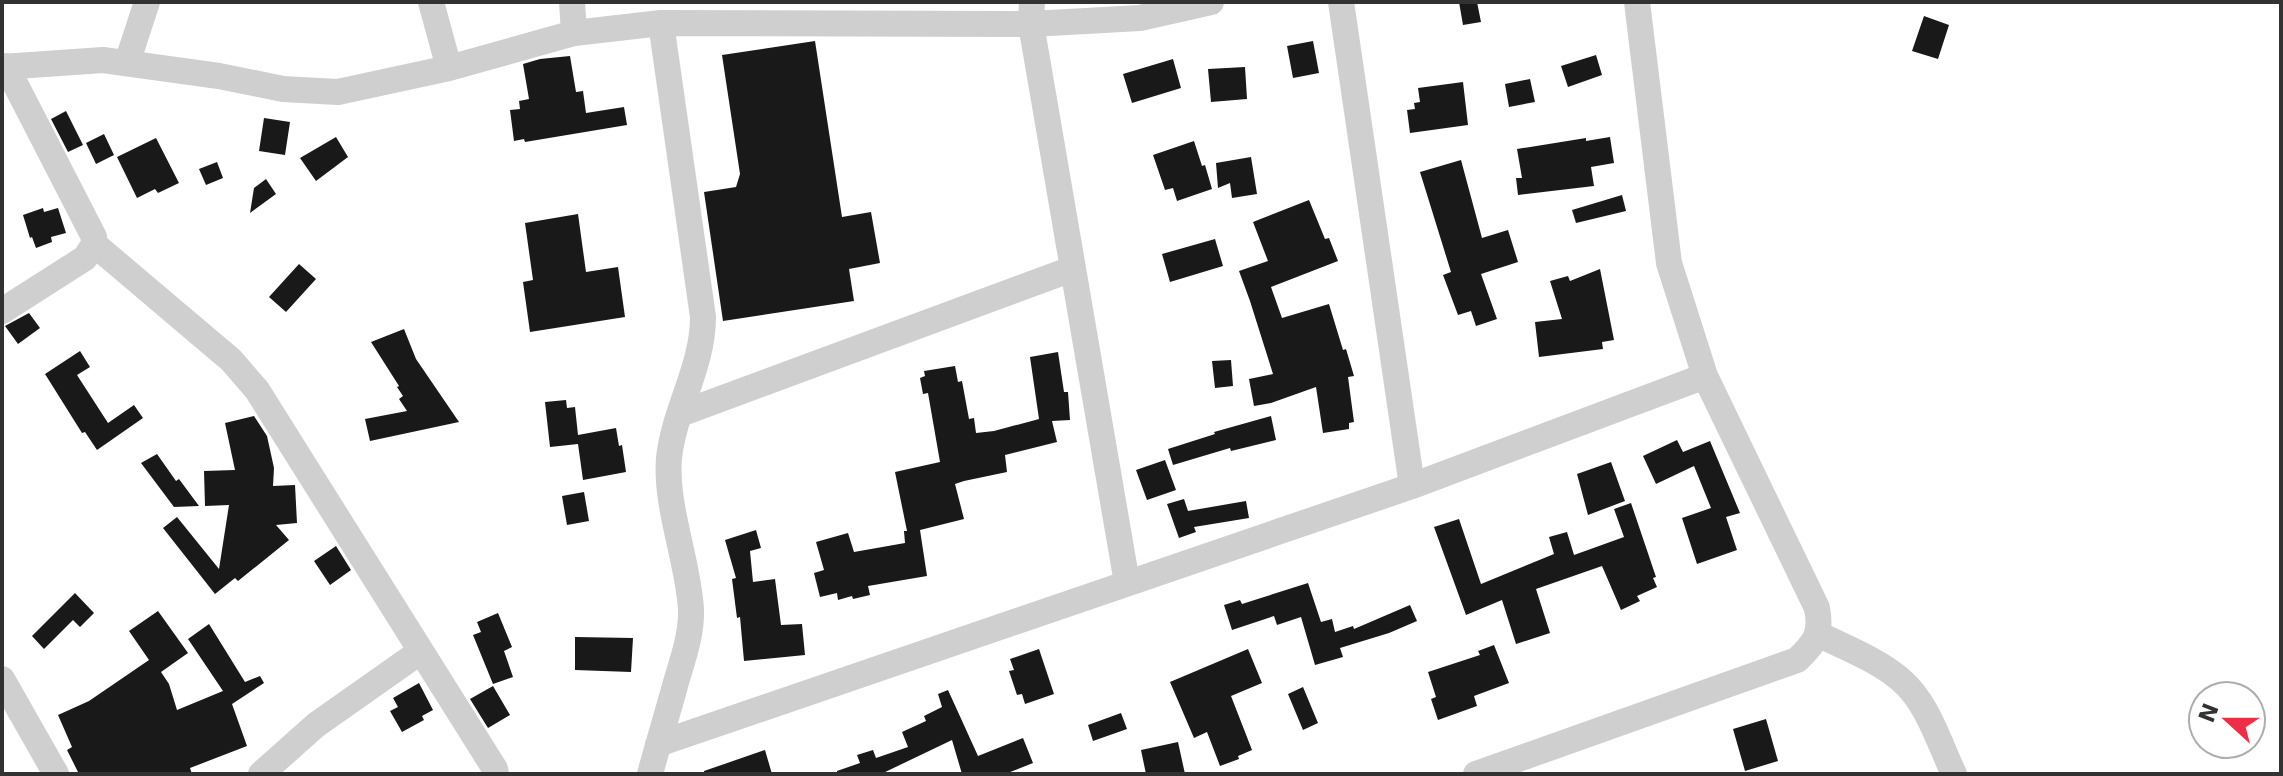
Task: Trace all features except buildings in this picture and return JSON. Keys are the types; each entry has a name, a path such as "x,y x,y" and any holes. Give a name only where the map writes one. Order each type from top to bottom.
{"street":[{"path":"127,63 147,2"},
{"path":"431,2 449,68"},
{"path":"572,2 574,33"},
{"path":"2,311 85,258 94,244 94,237 4,67 103,60 219,76 283,89 338,92 449,68 574,33 661,23 860,13 1032,13 1140,18 1211,2"},
{"path":"1341,2 1412,486"},
{"path":"1476,774 1797,660 1818,634 1817,608 1705,376 1669,263 1637,2"},
{"path":"1032,13 1072,269 1127,583"},
{"path":"650,774 689,638 691,611 669,483 669,460 673,434 700,347 703,317 661,23"},
{"path":"94,244 231,360 257,390 496,774"},
{"path":"680,414 1072,269"},
{"path":"658,744 1412,486 1705,376"},
{"path":"1818,634 1903,681 1922,706 1954,774"},
{"path":"261,774 316,725 421,651"},
{"path":"2,679 56,774"}]}
